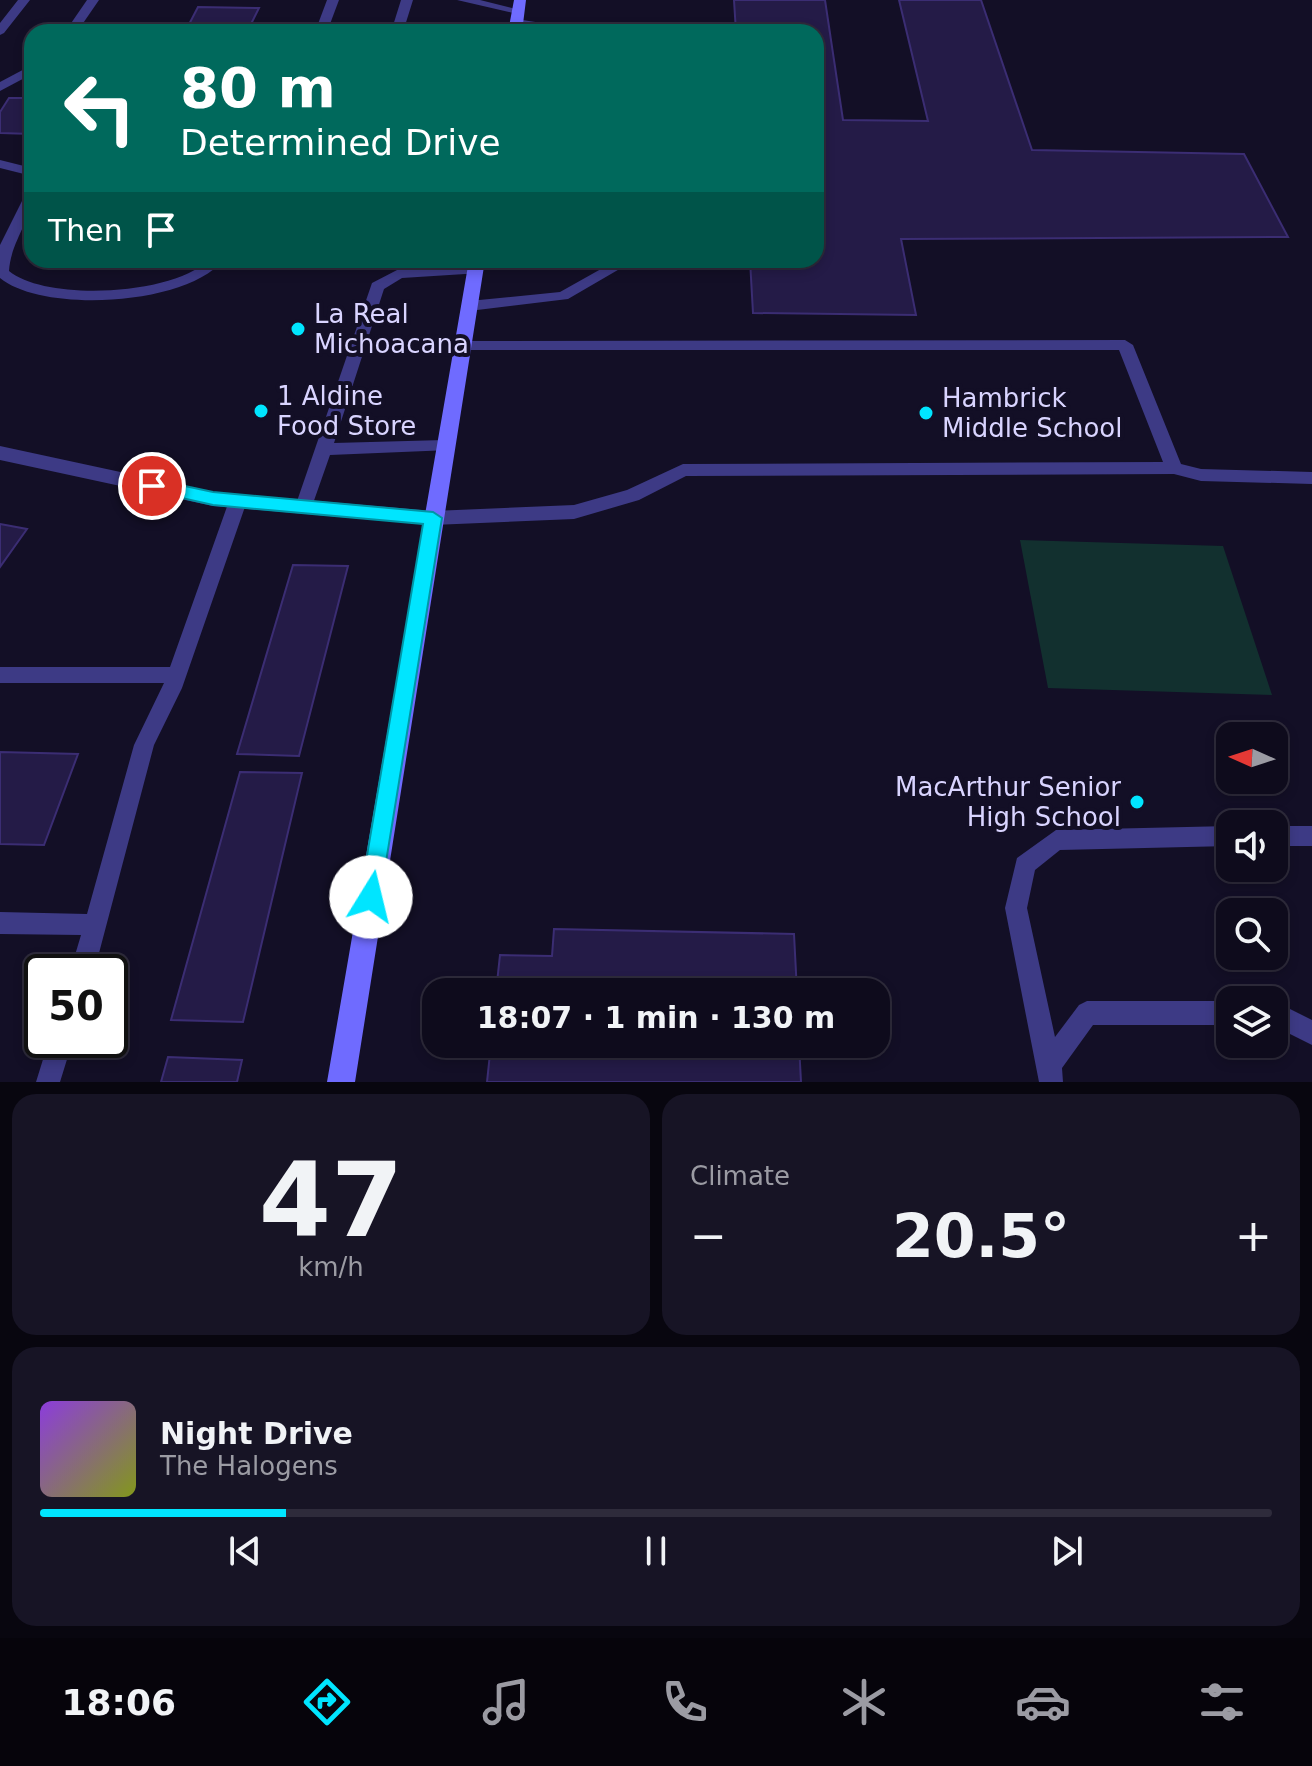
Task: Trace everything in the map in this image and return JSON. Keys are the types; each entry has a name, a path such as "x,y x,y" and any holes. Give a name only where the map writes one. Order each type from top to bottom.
{"main road":[{"path":"341,1082 475,268"}],"street":[{"path":"0,453 238,501 433,518"}],"lane":[{"path":"0,31 24,0"},
{"path":"76,24 93,0"},
{"path":"324,24 333,0"},
{"path":"400,24 407,0"},
{"path":"463,0 546,24"},
{"path":"0,87 24,74"},
{"path":"0,164 24,170"},
{"path":"24,211 3,254 2,275 15,284 39,291 157,291 188,282 209,268"},
{"path":"304,507 326,449 377,286 399,274 450,268"},
{"path":"469,306 563,296 614,268"},
{"path":"462,346 1125,345 1174,468"},
{"path":"326,449 444,446"},
{"path":"433,518 574,512 633,495 683,470 1174,468 1201,475 1312,478"},
{"path":"87,954 144,745 177,675 238,501"},
{"path":"0,675 177,675"},
{"path":"1050,1074 1016,908 1025,865 1056,840 1216,836"},
{"path":"1288,836 1312,836"},
{"path":"0,923 96,925"},
{"path":"1050,1074 1087,1013 1216,1013"},
{"path":"1288,1020 1312,1033"},
{"path":"48,1082 55,1058"}],"green space":[{"path":"1020,540 1223,546 1272,695 1048,688"}],"building":[{"path":"734,0 825,0 843,120 928,121 899,0 981,0 1032,150 1244,154 1288,237 901,239 916,315 753,313 750,268 824,268 824,24 736,24"},
{"path":"198,7 259,8 251,24 189,24"},
{"path":"9,98 24,98 24,134 0,133 0,112"},
{"path":"0,524 27,529 0,567"},
{"path":"293,565 348,566 299,756 237,754"},
{"path":"0,752 78,754 44,845 0,844"},
{"path":"240,772 302,773 243,1022 171,1020"},
{"path":"554,929 794,934 796,978 498,978 500,955 552,956"},
{"path":"168,1057 242,1060 237,1082 161,1082"},
{"path":"490,1058 800,1058 801,1082 487,1082"}],"place":[{"name":"La Real Michoacana","path":"298,329"},
{"name":"1 Aldine Food Store","path":"261,411"},
{"name":"Hambrick Middle School","path":"926,413"},
{"name":"MacArthur Senior High School","path":"1137,802"}],"route":[{"path":"152,486 213,499 433,518 371,897"}]}
